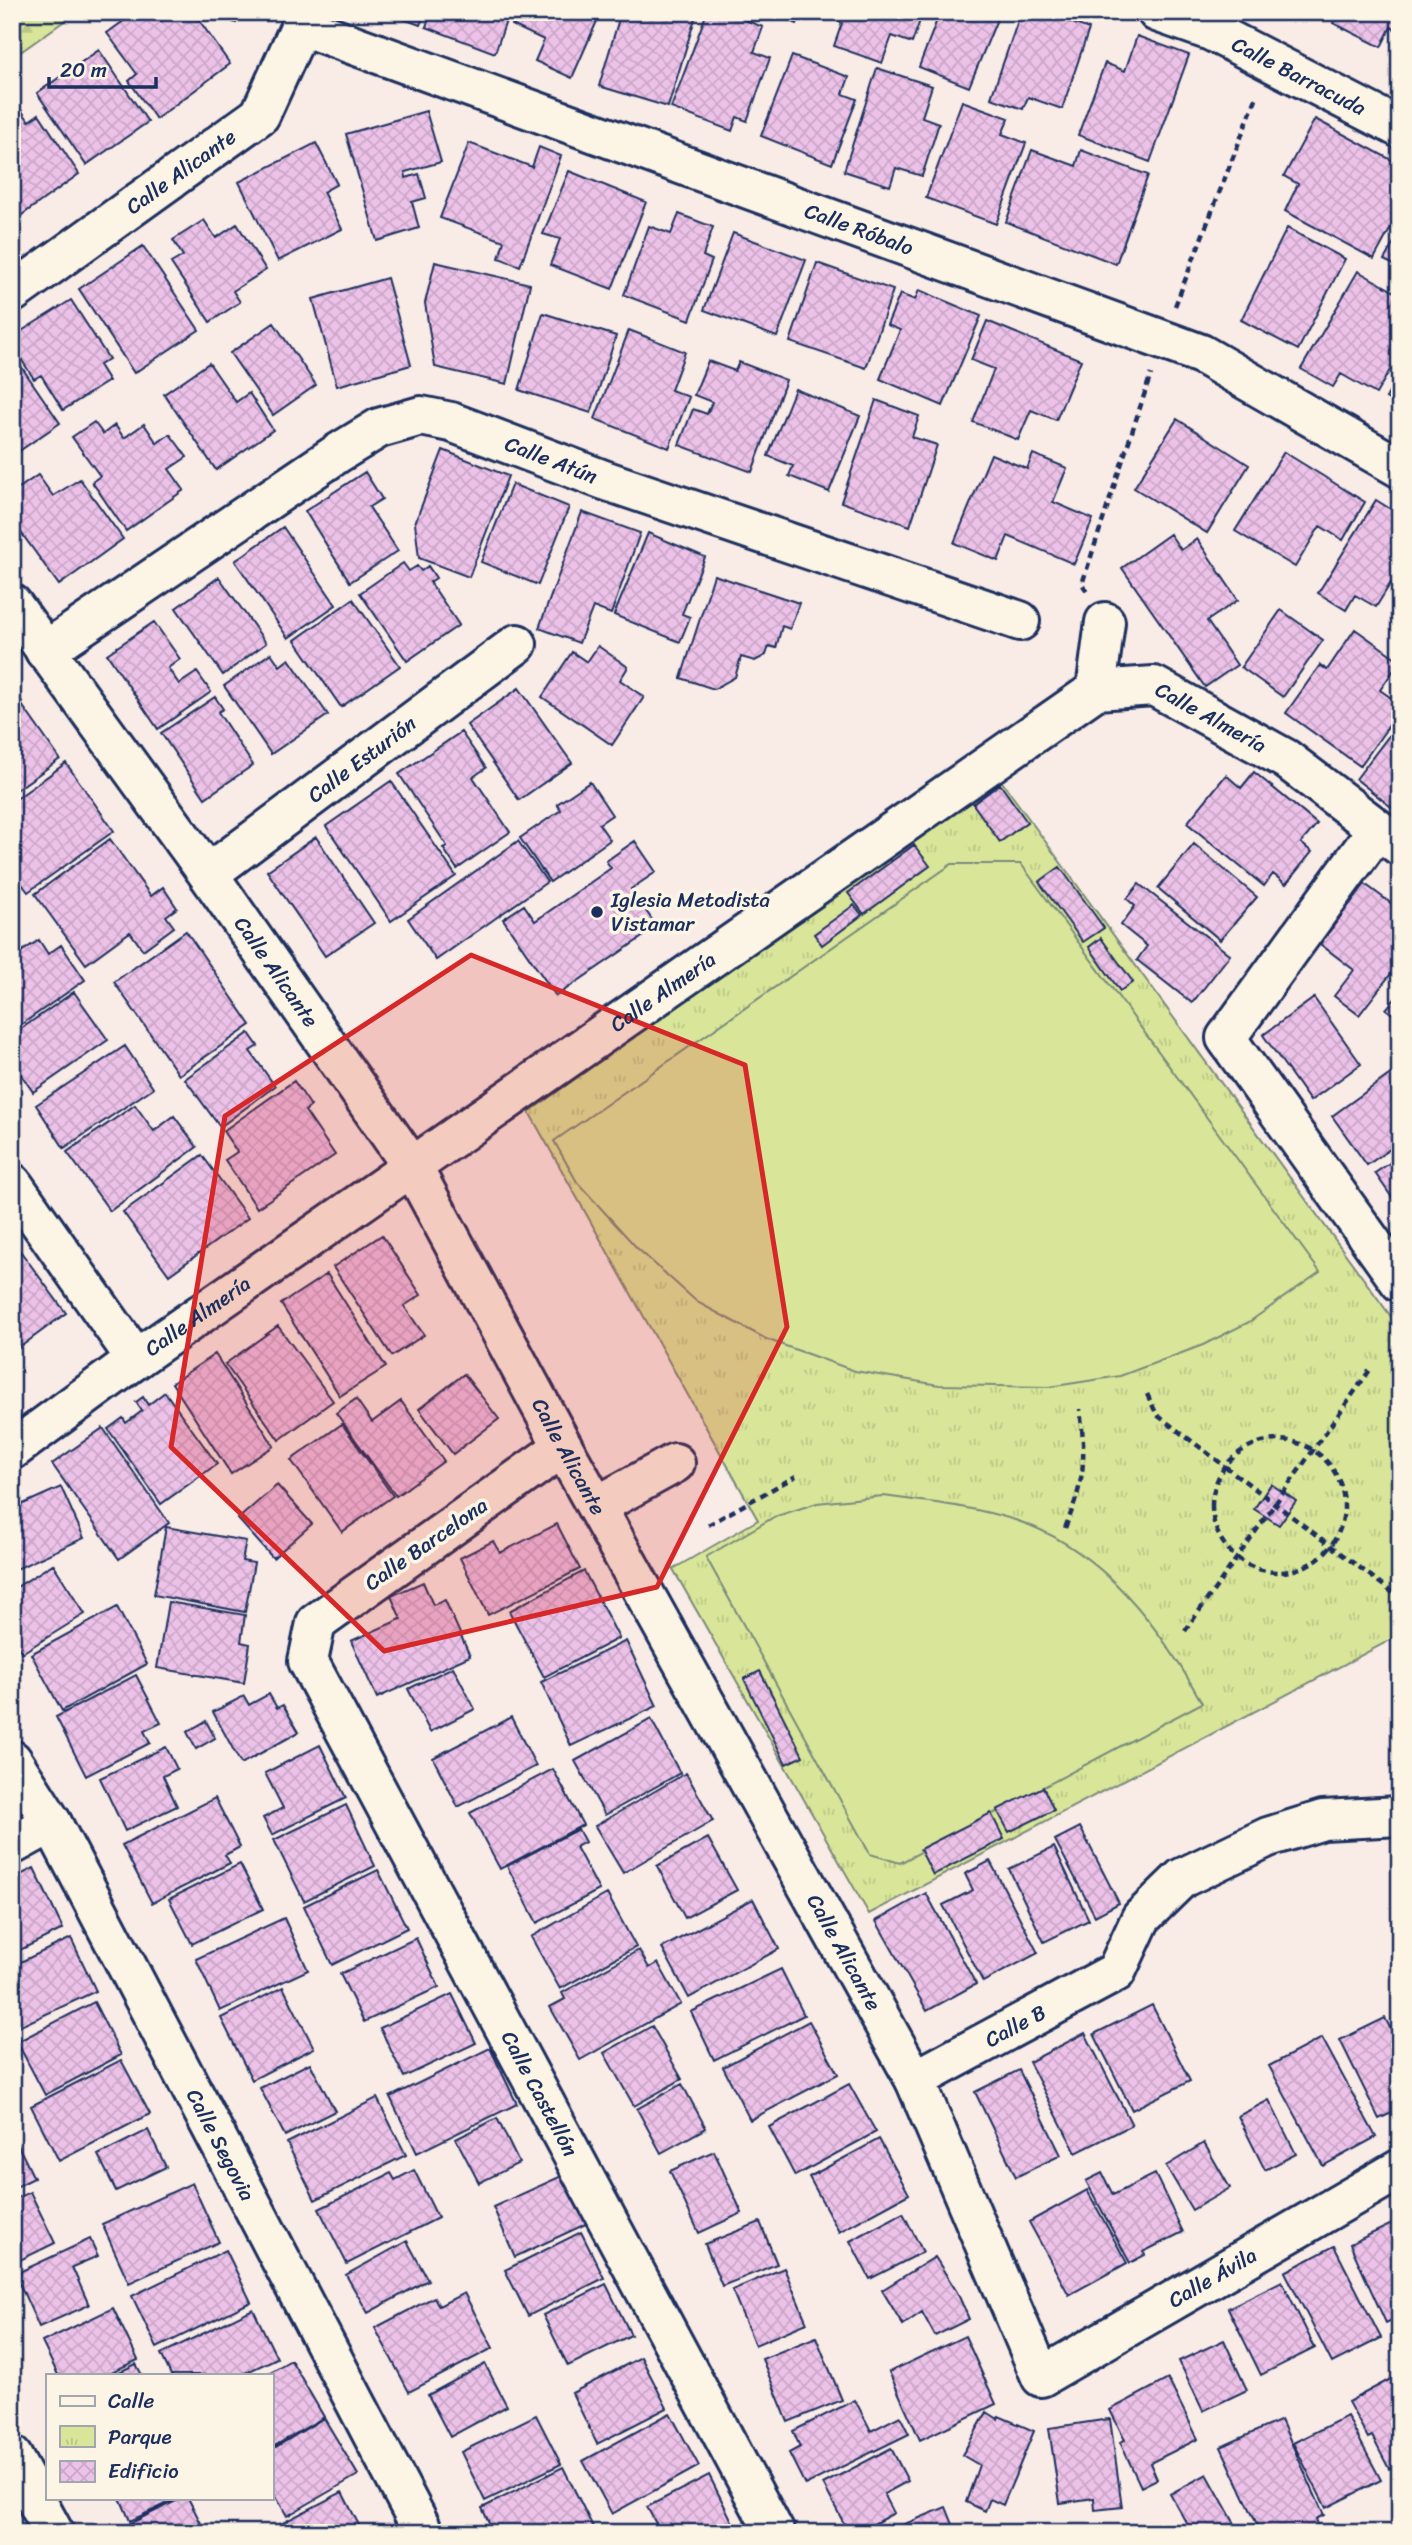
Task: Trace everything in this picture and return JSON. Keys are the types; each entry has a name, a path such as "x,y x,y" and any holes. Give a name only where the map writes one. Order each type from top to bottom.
{"street":[{"name":"Calle Barracuda","path":"1157,12 1211,32 1400,128"},
{"name":"Calle Alicante","path":"12,293 260,115 304,19"},
{"name":"Calle Róbalo","path":"304,19 1201,354 1400,468"},
{"name":"Calle Atún","path":"46,651 338,453 379,428 421,416 451,422 604,480 1020,621"},
{"name":"Calle Alicante","path":"12,604 208,874 413,1168 563,1447 915,2080 1033,2362"},
{"path":"1096,690 1105,622"},
{"name":"Calle Esturión","path":"208,874 517,644"},
{"name":"Calle Almería","path":"12,1450 136,1359 1096,690 1154,686 1286,759 1389,838"},
{"path":"1389,838 1226,1038 1400,1282"},
{"path":"12,1184 136,1359"},
{"name":"Calle Barcelona","path":"310,1655 316,1623 563,1447"},
{"path":"597,1506 675,1463"},
{"name":"Calle Castellón","path":"310,1655 308,1661 775,2533"},
{"name":"Calle Segovia","path":"12,1760 52,1824 424,2533"},
{"name":"Calle B","path":"915,2080 1116,1972 1141,1918 1182,1878 1268,1837 1323,1821 1400,1816"},
{"path":"12,1845 52,1824"},
{"name":"Calle Ávila","path":"1033,2362 1041,2377 1400,2169"},
{"path":"12,2456 54,2533"}],"path":[{"path":"1185,1631 1372,1367"},
{"path":"1147,1394 1157,1415 1400,1598"},
{"path":"1065,1528 1083,1476 1085,1447 1080,1409"},
{"path":"1276,1440 1296,1442 1313,1450 1328,1462 1343,1494 1339,1531 1331,1546 1311,1563 1286,1572 1269,1572 1237,1557 1224,1543 1215,1524 1212,1504 1216,1484 1225,1466 1239,1452 1257,1443 1276,1440"},
{"path":"708,1525 796,1476"}],"highlighted area":[{"path":"471,955 745,1065 787,1327 657,1587 384,1651 171,1447 225,1116"}],"green space":[{"path":"12,12 77,12 12,58"},
{"path":"997,775 1400,1329 1400,1635 869,1914 673,1569 758,1520 529,1112"},
{"path":"952,864 1021,864 1320,1272 1249,1322 1203,1345 1120,1376 1049,1387 939,1385 855,1371 766,1339 697,1302 637,1248 577,1182 554,1141"},
{"path":"883,1496 999,1515 1046,1533 1074,1549 1101,1570 1147,1619 1202,1703 900,1863 870,1854 706,1557 774,1517 817,1503"}],"building":[{"path":"136,12 155,12 161,21 173,12 199,20 230,64 156,119 129,81 137,74 107,33"},
{"path":"207,12 240,12 236,23"},
{"path":"384,12 425,12 420,25"},
{"path":"431,12 509,12 495,53 426,27"},
{"path":"518,12 601,12 572,78 535,61 544,40 512,25"},
{"path":"621,12 652,12 669,18 671,12 697,12 668,107 599,86"},
{"path":"707,12 725,12 763,27 754,52 770,58 747,121 737,117 732,131 671,108"},
{"path":"769,12 802,12 797,24"},
{"path":"816,12 923,12 912,43 892,36 882,63 834,46 842,23"},
{"path":"940,12 1000,12 969,87 919,67"},
{"path":"1021,12 1043,12 1089,29 1062,109 1028,97 1023,109 991,98"},
{"path":"1338,12 1400,12 1400,32 1391,27 1381,47 1333,23"},
{"path":"1137,36 1189,55 1150,162 1078,135 1105,63 1125,71"},
{"path":"99,50 148,122 86,165 37,93"},
{"path":"792,56 849,77 843,94 857,99 832,164 761,136"},
{"path":"877,68 932,86 922,117 939,123 922,176 896,168 890,186 844,171"},
{"path":"12,97 29,121 39,114 79,174 12,222"},
{"path":"962,101 1009,118 1002,134 1026,143 996,224 926,198"},
{"path":"426,111 441,162 405,172 406,178 419,174 426,198 412,202 419,228 377,241 346,134"},
{"path":"1315,119 1395,162 1400,154 1400,211 1374,259 1285,211 1298,184 1284,176"},
{"path":"316,143 337,184 323,192 342,229 278,261 239,182"},
{"path":"469,143 532,167 539,147 561,156 520,266 499,258 504,241 440,218"},
{"path":"1032,150 1076,166 1081,150 1148,175 1116,264 1006,222"},
{"path":"569,171 646,202 612,289 550,265 560,239 543,234"},
{"path":"679,214 713,227 703,256 712,260 690,320 624,295 649,226 671,234"},
{"path":"204,220 216,238 237,224 266,270 233,291 240,302 210,322 171,263 183,256 173,240"},
{"path":"1287,228 1345,259 1298,350 1241,320"},
{"path":"1400,232 1400,268 1384,260"},
{"path":"733,233 806,260 777,337 704,310"},
{"path":"143,246 199,330 134,373 79,289"},
{"path":"435,262 530,284 507,384 435,367 425,303"},
{"path":"817,263 893,290 866,368 790,342"},
{"path":"1358,271 1400,295 1400,353 1376,394 1341,374 1333,387 1301,369"},
{"path":"387,278 411,365 337,386 313,299"},
{"path":"919,290 981,316 943,406 880,379 900,330 887,325 900,294 915,300"},
{"path":"71,300 109,359 99,365 109,381 63,410 41,375 34,379 12,345 12,337"},
{"path":"543,313 616,336 591,413 519,390"},
{"path":"987,321 1081,360 1056,420 1031,410 1018,440 973,422 994,369 971,360"},
{"path":"274,323 316,385 273,415 230,353"},
{"path":"629,330 685,352 671,390 689,397 669,448 595,419"},
{"path":"12,353 60,423 12,456"},
{"path":"708,361 735,371 739,362 786,380 752,472 679,445 693,409 707,414 712,402 694,395"},
{"path":"209,363 236,402 249,393 273,430 216,470 164,394"},
{"path":"1400,373 1400,406 1386,398"},
{"path":"795,389 860,416 829,492 789,476 793,466 768,456"},
{"path":"876,400 919,416 912,437 937,445 910,526 841,502"},
{"path":"1177,419 1249,465 1207,533 1134,488"},
{"path":"94,422 103,434 115,425 124,438 144,424 157,443 170,434 187,457 169,469 184,490 126,531 92,482 100,476 72,437"},
{"path":"443,450 508,476 469,577 419,558 415,523"},
{"path":"1284,452 1365,502 1343,540 1320,526 1295,567 1235,531"},
{"path":"991,454 1027,469 1033,454 1067,468 1053,502 1093,519 1074,564 1008,536 998,561 954,543"},
{"path":"365,472 382,499 369,507 398,551 350,582 305,511"},
{"path":"38,475 53,496 80,479 123,539 59,585 12,520 12,493"},
{"path":"512,484 569,507 538,585 481,562"},
{"path":"1376,500 1400,515 1400,568 1376,607 1355,595 1346,610 1318,593"},
{"path":"582,512 640,533 611,614 593,607 579,643 539,628"},
{"path":"283,527 336,605 288,638 235,561"},
{"path":"648,533 705,557 682,614 690,617 680,642 614,615"},
{"path":"1170,534 1181,550 1197,539 1238,600 1207,621 1237,665 1205,687 1122,568"},
{"path":"403,563 409,571 417,566 421,571 428,566 436,578 430,582 459,625 407,661 360,593"},
{"path":"714,575 799,603 790,629 782,626 776,648 769,646 766,655 755,661 741,657 735,677 714,689 681,678"},
{"path":"219,577 266,643 223,675 176,608"},
{"path":"353,599 400,666 341,707 295,640"},
{"path":"1281,610 1323,640 1283,697 1241,667"},
{"path":"154,622 180,659 168,668 179,684 197,672 211,692 158,729 107,654"},
{"path":"1355,629 1400,661 1380,690 1400,704 1400,710 1360,766 1286,713 1320,665 1327,670"},
{"path":"598,646 628,667 620,680 644,697 612,745 542,697 572,652 587,662"},
{"path":"271,653 280,666 289,659 328,715 271,754 224,686"},
{"path":"12,688 22,702 12,708"},
{"path":"519,688 572,763 519,800 467,725"},
{"path":"215,697 223,709 218,712 253,765 205,798 161,733"},
{"path":"22,705 60,759 12,793 12,712"},
{"path":"1400,721 1400,814 1356,779"},
{"path":"461,732 486,768 473,777 510,832 457,869 443,848 447,846 399,774"},
{"path":"66,763 114,831 28,892 12,871 12,802"},
{"path":"1254,772 1317,824 1301,843 1312,852 1286,884 1273,874 1264,886 1187,823 1226,775 1241,788"},
{"path":"391,781 456,876 391,921 326,826"},
{"path":"590,782 612,815 599,824 610,840 550,882 520,838 561,810 557,804"},
{"path":"1000,784 1027,822 1000,842 973,804"},
{"path":"316,837 374,923 325,956 267,871"},
{"path":"110,839 151,896 163,887 177,908 166,916 174,927 143,950 130,932 86,964 35,894"},
{"path":"518,841 547,882 436,960 408,919"},
{"name":"Iglesia Metodista Vistamar","path":"635,841 656,872 631,889 657,927 556,996 503,919 524,905 535,921 611,868 606,861"},
{"path":"1194,844 1257,897 1220,940 1158,888"},
{"path":"914,845 930,866 864,914 848,893"},
{"path":"1060,867 1104,928 1083,942 1039,882"},
{"path":"1139,884 1230,955 1192,1003 1137,960 1147,946 1121,925 1135,906 1127,899"},
{"path":"1365,884 1400,910 1400,962 1359,1015 1334,996 1354,970 1320,944"},
{"path":"854,905 862,915 822,945 814,934"},
{"path":"186,931 251,1025 179,1075 114,982"},
{"path":"1101,938 1133,982 1120,991 1089,947"},
{"path":"39,940 48,954 61,945 85,980 12,1031 12,958"},
{"path":"74,992 108,1040 33,1092 12,1061 12,1035"},
{"path":"1400,993 1400,1020 1386,1009"},
{"path":"1314,998 1361,1064 1310,1101 1263,1035"},
{"path":"249,1033 258,1046 250,1051 275,1086 220,1127 185,1079"},
{"path":"125,1046 153,1088 64,1148 36,1105"},
{"path":"1392,1073 1400,1084 1400,1142 1367,1165 1332,1116"},
{"path":"294,1081 311,1106 305,1111 335,1155 257,1208 225,1160 237,1152 223,1131"},
{"path":"135,1105 154,1131 174,1116 197,1147 110,1211 67,1152"},
{"path":"202,1155 248,1218 169,1275 123,1212"},
{"path":"1400,1156 1400,1209 1375,1173"},
{"path":"382,1235 421,1295 404,1306 424,1335 392,1356 333,1267"},
{"path":"21,1252 66,1313 12,1353 12,1259"},
{"path":"327,1274 386,1367 340,1396 281,1304"},
{"path":"278,1326 333,1401 279,1440 225,1364"},
{"path":"215,1354 274,1446 231,1474 172,1383"},
{"path":"464,1374 499,1419 453,1454 419,1409"},
{"path":"165,1392 217,1464 161,1504 108,1429 123,1418 126,1423 142,1411 136,1402 143,1397 148,1405"},
{"path":"356,1399 372,1422 401,1401 444,1461 396,1496 336,1413"},
{"path":"342,1424 393,1496 342,1532 291,1460"},
{"path":"103,1428 169,1523 119,1559 52,1464"},
{"path":"1271,1484 1296,1501 1279,1525 1254,1509"},
{"path":"277,1485 312,1524 273,1558 238,1519"},
{"path":"61,1487 84,1538 12,1571 12,1509"},
{"path":"557,1524 580,1569 488,1615 460,1558 493,1541 500,1553"},
{"path":"166,1527 246,1541 242,1561 254,1563 245,1612 154,1595"},
{"path":"53,1564 85,1614 22,1653 12,1637 12,1590"},
{"path":"584,1571 619,1638 544,1677 509,1611"},
{"path":"423,1582 433,1605 445,1600 470,1656 377,1698 351,1641 401,1619 391,1596"},
{"path":"168,1602 245,1615 241,1642 250,1644 244,1683 157,1668"},
{"path":"117,1607 147,1664 62,1711 31,1654"},
{"path":"626,1641 657,1706 571,1746 541,1682"},
{"path":"453,1667 475,1709 430,1732 408,1689"},
{"path":"760,1671 803,1756 786,1764 744,1679"},
{"path":"136,1675 161,1723 144,1731 150,1743 86,1776 56,1717"},
{"path":"269,1694 277,1708 283,1705 299,1732 241,1764 213,1712 244,1696 249,1705"},
{"path":"511,1717 536,1766 458,1807 433,1758"},
{"path":"651,1719 680,1773 605,1815 575,1761"},
{"path":"206,1721 215,1738 196,1749 187,1732"},
{"path":"320,1745 346,1798 272,1835 263,1818 283,1808 265,1773"},
{"path":"166,1747 177,1769 163,1776 177,1806 125,1831 100,1778"},
{"path":"553,1769 583,1825 500,1869 470,1813"},
{"path":"686,1773 713,1821 623,1873 595,1826"},
{"path":"1043,1787 1054,1810 1009,1832 997,1810"},
{"path":"215,1798 240,1847 225,1855 230,1863 152,1903 122,1845"},
{"path":"346,1805 375,1866 304,1901 274,1840"},
{"path":"991,1813 1004,1839 933,1875 920,1849"},
{"path":"1080,1827 1119,1903 1095,1916 1055,1840"},
{"path":"578,1829 585,1842 576,1847 599,1890 537,1923 507,1866"},
{"path":"708,1838 737,1890 685,1918 657,1866"},
{"path":"1054,1847 1089,1920 1044,1942 1009,1869"},
{"path":"990,1861 1038,1953 983,1982 943,1905 973,1890 965,1874"},
{"path":"240,1864 263,1909 192,1944 169,1899"},
{"path":"34,1868 63,1929 12,1954 12,1879"},
{"path":"378,1870 407,1928 332,1965 304,1906"},
{"path":"926,1893 976,1984 927,2011 876,1921"},
{"path":"607,1894 636,1947 560,1989 531,1937"},
{"path":"753,1899 779,1949 689,1998 662,1948"},
{"path":"284,1918 308,1970 220,2011 196,1959"},
{"path":"71,1938 96,1991 12,2030 12,1966"},
{"path":"416,1938 439,1987 364,2022 340,1974"},
{"path":"639,1950 649,1968 658,1963 681,2004 580,2060 550,2007 565,1999 562,1993"},
{"path":"781,1969 804,2015 714,2060 691,2012"},
{"path":"283,1987 314,2048 252,2080 221,2018"},
{"path":"452,1994 476,2043 404,2077 380,2028"},
{"path":"94,2002 121,2055 45,2095 17,2042"},
{"path":"1152,2005 1190,2081 1132,2110 1094,2034"},
{"path":"1385,2018 1400,2047 1400,2109 1379,2119 1340,2040"},
{"path":"809,2021 838,2074 750,2120 723,2067"},
{"path":"652,2026 682,2079 634,2106 604,2053"},
{"path":"1085,2033 1132,2125 1076,2153 1029,2062"},
{"path":"1322,2038 1376,2137 1323,2166 1269,2066"},
{"path":"490,2048 517,2104 417,2153 390,2097"},
{"path":"121,2060 150,2114 59,2161 31,2106"},
{"path":"310,2063 335,2111 285,2136 260,2088"},
{"path":"1019,2070 1061,2155 1016,2177 975,2092"},
{"path":"682,2084 706,2128 661,2153 637,2109"},
{"path":"849,2084 876,2132 795,2176 769,2127"},
{"path":"377,2098 406,2155 315,2200 287,2143"},
{"path":"1269,2100 1296,2154 1265,2170 1238,2116"},
{"path":"497,2118 519,2163 479,2183 456,2139"},
{"path":"148,2130 166,2167 116,2191 98,2155"},
{"path":"12,2133 34,2178 12,2189"},
{"path":"879,2139 909,2194 839,2232 809,2177"},
{"path":"1204,2143 1230,2188 1192,2210 1166,2166"},
{"path":"714,2151 742,2213 699,2233 670,2171"},
{"path":"414,2170 438,2218 347,2264 319,2209 391,2173 395,2180"},
{"path":"1102,2173 1113,2195 1155,2174 1183,2232 1143,2252 1145,2255 1130,2263 1086,2181"},
{"path":"566,2174 588,2223 515,2257 493,2207"},
{"path":"192,2183 219,2242 129,2283 102,2224"},
{"path":"1087,2190 1127,2263 1069,2295 1029,2222"},
{"path":"30,2192 55,2243 12,2264 12,2200"},
{"path":"903,2213 923,2252 870,2279 850,2241"},
{"path":"1400,2220 1400,2316 1386,2323 1350,2244"},
{"path":"760,2222 777,2264 722,2286 705,2244"},
{"path":"581,2232 604,2278 528,2316 505,2270"},
{"path":"90,2239 98,2256 72,2267 89,2305 39,2327 15,2274"},
{"path":"407,2241 428,2280 368,2313 346,2275"},
{"path":"1334,2246 1381,2338 1332,2363 1285,2272"},
{"path":"226,2250 251,2302 157,2348 132,2296"},
{"path":"935,2257 957,2292 969,2319 935,2336 922,2312 903,2325 882,2290"},
{"path":"784,2268 807,2323 755,2345 732,2290"},
{"path":"1282,2281 1315,2348 1261,2375 1228,2308"},
{"path":"606,2284 631,2335 568,2366 543,2315"},
{"path":"464,2293 493,2348 409,2392 375,2328 434,2297 439,2306"},
{"path":"113,2308 138,2360 107,2374 58,2374 42,2342"},
{"path":"253,2309 277,2358 243,2374 171,2374 161,2354"},
{"path":"965,2336 996,2404 920,2440 889,2372"},
{"path":"816,2337 842,2400 788,2422 762,2359"},
{"path":"1224,2340 1247,2390 1203,2411 1179,2361"},
{"path":"641,2357 667,2408 597,2444 572,2393"},
{"path":"291,2360 324,2417 273,2447 273,2374 267,2374"},
{"path":"136,2364 141,2374 115,2374"},
{"path":"485,2364 507,2406 450,2437 428,2395"},
{"path":"1400,2374 1400,2463 1389,2469 1372,2436 1368,2438 1348,2402"},
{"path":"1168,2379 1198,2439 1150,2463 1157,2479 1141,2487 1120,2442 1125,2440 1110,2410"},
{"path":"855,2400 871,2431 900,2416 909,2434 805,2485 789,2453 800,2447 793,2431"},
{"path":"987,2412 998,2419 999,2416 1034,2431 1003,2505 990,2499 985,2511 966,2502 979,2465 962,2455"},
{"path":"670,2413 699,2466 612,2514 583,2461"},
{"path":"536,2415 561,2464 485,2501 461,2452"},
{"path":"1347,2416 1381,2480 1326,2508 1293,2443"},
{"path":"324,2418 358,2475 287,2516 273,2492 273,2449"},
{"path":"1110,2419 1122,2507 1095,2510 1094,2498 1060,2503 1049,2428"},
{"path":"1281,2420 1324,2515 1316,2519 1321,2533 1298,2533 1297,2528 1287,2533 1261,2533 1221,2447"},
{"path":"891,2448 908,2481 884,2494 894,2513 857,2533 849,2533 823,2484"},
{"path":"563,2467 593,2527 581,2533 494,2533 482,2508"},
{"path":"1207,2474 1240,2533 1192,2533 1170,2494"},
{"path":"709,2475 737,2531 661,2533 647,2507"},
{"path":"342,2492 363,2533 265,2533 265,2532"},
{"path":"121,2500 175,2500 130,2521"},
{"path":"178,2500 189,2500 206,2533 134,2533 129,2524"},
{"path":"946,2507 956,2532 883,2533"}],"place":[{"name":"Iglesia Metodista Vistamar","path":"597,912"}]}
